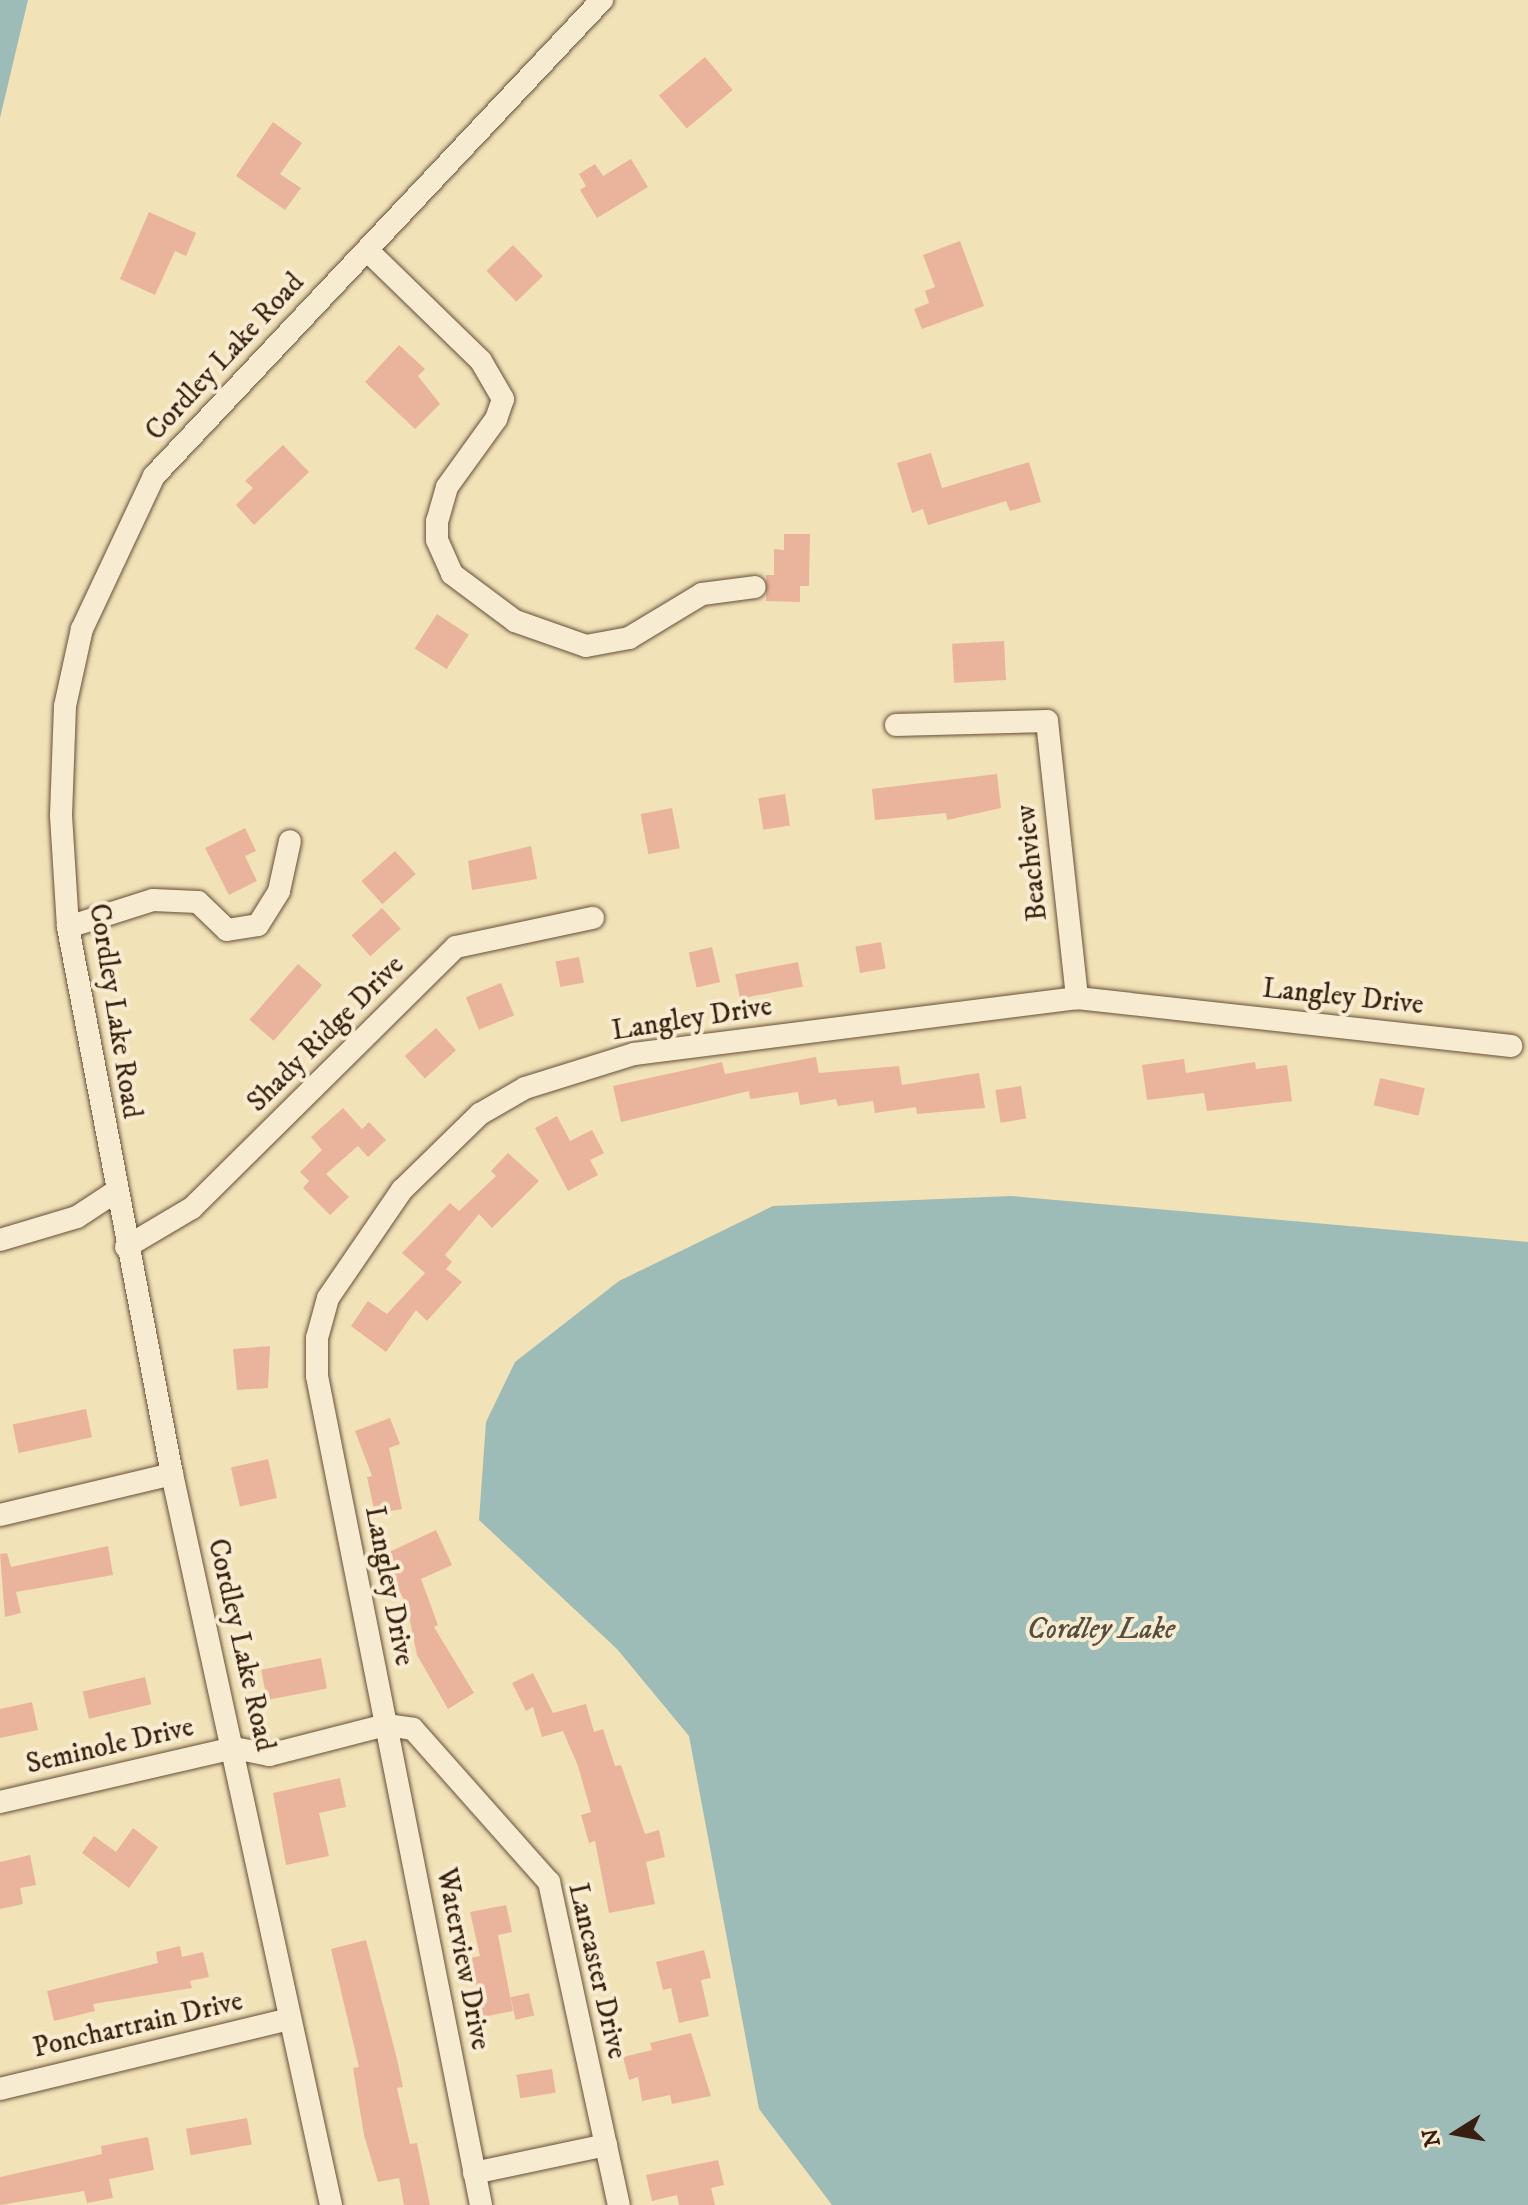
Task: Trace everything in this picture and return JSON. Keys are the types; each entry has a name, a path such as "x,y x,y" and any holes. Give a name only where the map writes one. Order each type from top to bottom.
{"street":[{"name":"Cordley Lake Road","path":"331,2205 172,1474 115,1192 68,927 61,815 65,706 82,629 111,559 154,476 602,0"},
{"path":"367,250 481,361 503,399 496,419 447,487 437,521 437,540 452,574 515,621 586,646 629,638 702,594 755,587"},
{"name":"Beachview","path":"896,725 1047,721 1077,998"},
{"path":"68,927 153,900 198,902 227,930 258,925 279,891 290,841"},
{"name":"Shady Ridge Drive","path":"126,1247 192,1208 456,947 593,918"},
{"name":"Langley Drive","path":"386,1725 317,1376 317,1338 328,1298 354,1254 444,1145 480,1114 525,1088 634,1054 1077,998 1511,1046"},
{"path":"0,1240 77,1217 115,1192"},
{"path":"0,1515 172,1474"},
{"path":"234,1748 269,1755 386,1725"},
{"name":"Lancaster Drive","path":"386,1725 413,1729 549,1882 619,2205"},
{"name":"Waterview Drive","path":"386,1725 481,2205"},
{"name":"Seminole Drive","path":"0,1802 234,1748"},
{"name":"Ponchartrain Drive","path":"0,2089 290,2019"},
{"path":"474,2173 606,2145"}],"water":[{"path":"0,0 28,0 0,118"},
{"name":"Cordley Lake","path":"1011,1196 1528,1242 1528,2205 832,2205 759,2109 689,1736 617,1649 479,1520 486,1422 515,1362 619,1281 773,1206"}],"building":[{"path":"705,57 733,90 687,129 659,96"},
{"path":"273,122 302,143 280,174 301,188 285,210 236,176"},
{"path":"631,159 648,187 597,218 580,190 586,186 579,174 595,164 603,176"},
{"path":"149,212 196,233 186,256 175,251 155,295 120,279"},
{"path":"960,241 984,306 922,329 914,309 929,303 925,291 935,287 923,255"},
{"path":"513,245 543,276 516,302 486,271"},
{"path":"399,345 425,369 418,376 440,404 415,429 365,382"},
{"path":"283,445 309,472 254,525 236,505 253,488 245,481"},
{"path":"931,453 942,488 1029,462 1041,502 1010,511 1006,501 928,525 923,509 912,513 897,463"},
{"path":"784,534 810,534 809,586 800,586 800,602 766,601 766,575 774,575 774,549 784,550"},
{"path":"437,614 469,635 447,669 415,648"},
{"path":"1004,641 1006,680 954,683 952,644"},
{"path":"997,774 1001,808 947,820 946,813 875,820 872,789"},
{"path":"785,794 790,826 763,830 758,798"},
{"path":"672,808 680,848 648,854 641,814"},
{"path":"245,828 256,851 245,856 257,881 229,895 205,848"},
{"path":"531,846 537,879 472,890 468,861"},
{"path":"395,851 416,874 382,904 362,881"},
{"path":"382,908 401,929 370,956 352,935"},
{"path":"881,942 886,969 860,973 855,947"},
{"path":"712,947 720,982 697,987 689,952"},
{"path":"579,957 584,983 560,987 555,962"},
{"path":"798,962 803,987 740,999 735,974"},
{"path":"298,964 322,985 274,1041 249,1020"},
{"path":"501,983 514,1015 479,1030 466,997"},
{"path":"436,1028 456,1050 425,1078 405,1056"},
{"path":"816,1057 819,1073 899,1066 902,1085 979,1073 985,1108 917,1114 916,1107 875,1113 873,1101 838,1106 836,1099 800,1105 798,1092 750,1099 749,1091 621,1122 613,1086 722,1062 725,1074"},
{"path":"1184,1059 1186,1073 1255,1062 1256,1069 1287,1065 1292,1101 1207,1111 1204,1093 1147,1100 1142,1065"},
{"path":"1380,1078 1425,1088 1419,1116 1374,1105"},
{"path":"1021,1086 1026,1119 1000,1123 995,1090"},
{"path":"343,1108 362,1129 369,1122 386,1140 368,1157 358,1146 326,1174 349,1197 330,1215 303,1188 309,1181 300,1172 322,1150 311,1137"},
{"path":"557,1116 570,1141 592,1130 604,1153 590,1160 598,1175 568,1191 535,1128"},
{"path":"508,1153 539,1181 492,1228 479,1214 445,1255 452,1262 446,1269 462,1282 427,1321 416,1310 386,1352 351,1326 368,1301 387,1314 425,1273 402,1253 450,1203 459,1211 496,1176 491,1171"},
{"path":"270,1346 268,1388 237,1390 233,1349"},
{"path":"86,1409 92,1437 19,1453 13,1425"},
{"path":"390,1418 400,1444 389,1448 402,1509 375,1514 367,1477 372,1476 355,1431"},
{"path":"268,1459 277,1498 240,1507 231,1468"},
{"path":"436,1530 452,1565 421,1579 438,1625 434,1627 474,1693 448,1709 417,1655 407,1607 383,1555"},
{"path":"108,1546 113,1575 16,1592 21,1613 5,1617 0,1554 7,1553 11,1567"},
{"path":"321,1658 327,1688 267,1700 261,1670"},
{"path":"533,1673 553,1713 586,1704 594,1732 603,1729 615,1766 621,1765 645,1834 659,1830 665,1857 646,1862 655,1904 609,1913 595,1841 589,1843 581,1815 591,1812 578,1766 563,1731 542,1737 533,1707 526,1711 512,1683"},
{"path":"145,1677 151,1704 89,1719 83,1691"},
{"path":"32,1702 38,1730 0,1738 0,1709"},
{"path":"340,1778 346,1807 319,1813 329,1856 286,1865 273,1793"},
{"path":"133,1828 158,1847 129,1888 82,1853 94,1836 116,1852"},
{"path":"30,1855 36,1885 20,1888 23,1904 0,1909 0,1862"},
{"path":"506,1905 512,1932 498,1935 513,2011 483,2017 471,1958 480,1956 470,1912"},
{"path":"366,1940 397,2059 403,2087 397,2088 410,2144 417,2143 430,2205 404,2205 399,2178 378,2182 364,2135 353,2068 359,2067 331,1949"},
{"path":"180,1946 182,1957 203,1952 209,1977 190,1981 192,1988 93,2004 95,2011 54,2021 47,1991 158,1963 156,1952"},
{"path":"704,1950 711,1978 701,1980 709,2016 679,2023 671,1988 663,1990 656,1962"},
{"path":"529,1993 534,2015 516,2020 510,1997"},
{"path":"691,2033 711,2096 672,2104 670,2095 642,2101 638,2077 629,2080 623,2057 652,2050 650,2043"},
{"path":"552,2069 556,2093 520,2098 516,2075"},
{"path":"247,2118 252,2145 191,2155 186,2129"},
{"path":"148,2137 154,2170 109,2179 113,2198 87,2203 84,2191 0,2205 0,2177 102,2154 101,2146"},
{"path":"718,2160 724,2185 711,2188 715,2205 679,2205 677,2195 652,2201 646,2175"}]}
